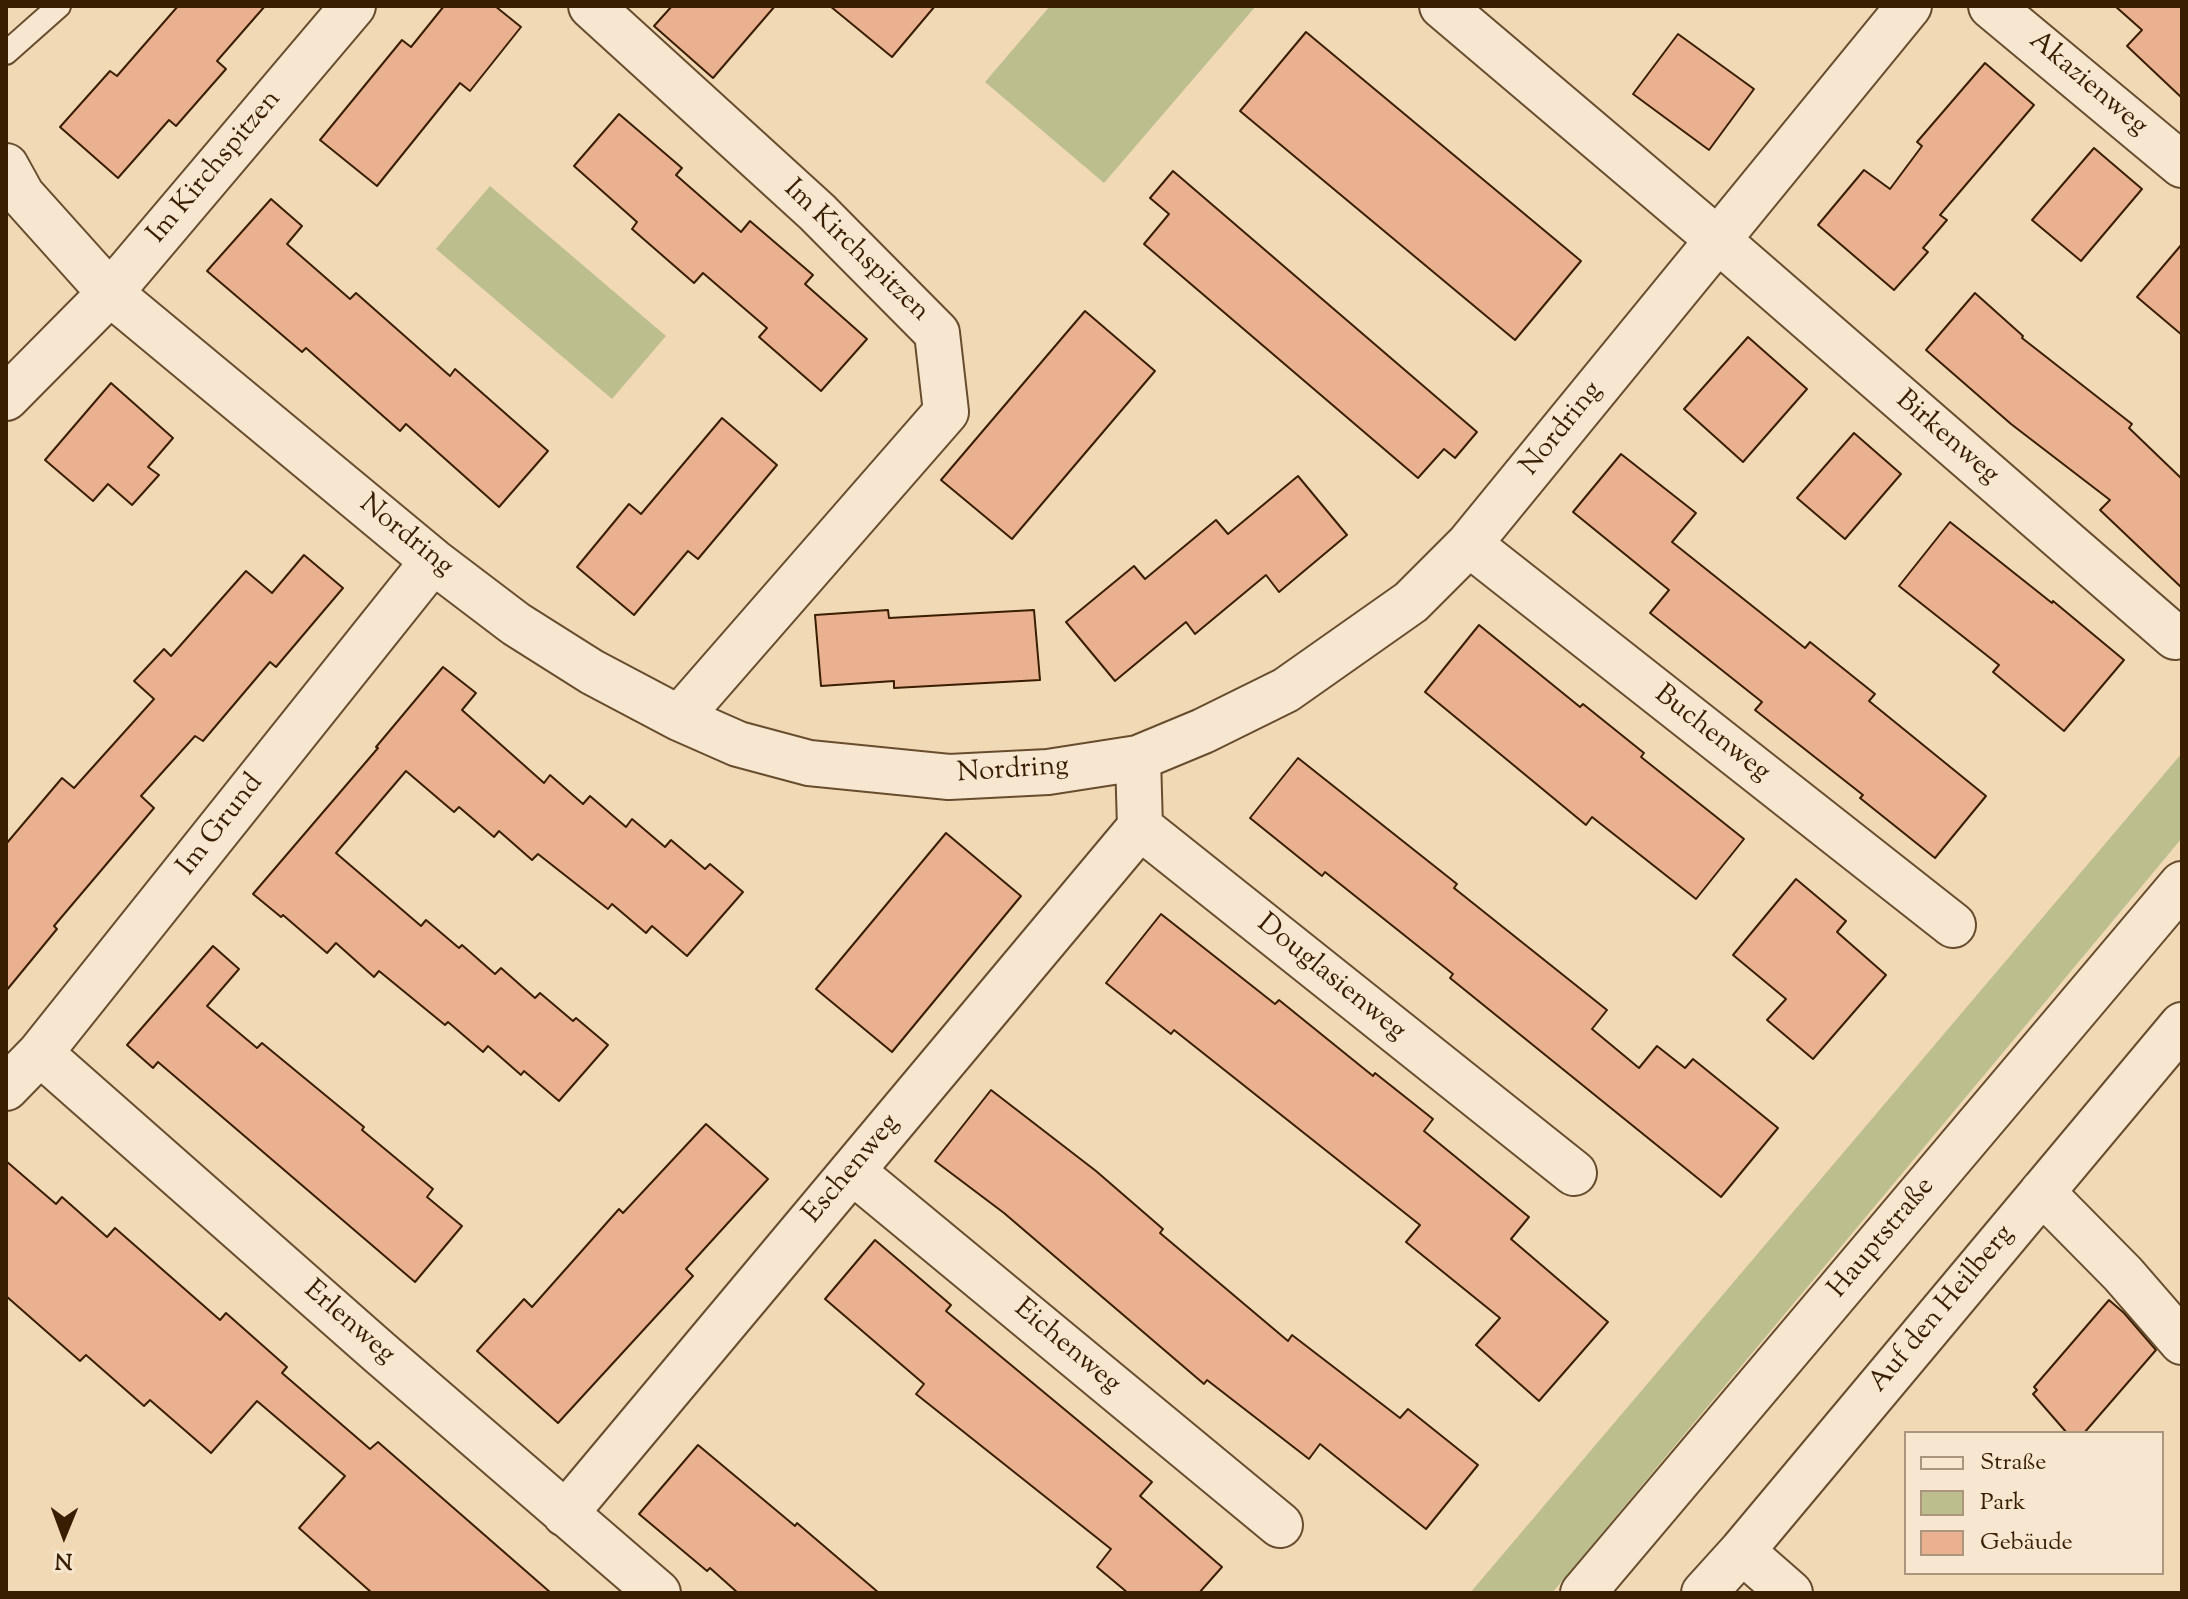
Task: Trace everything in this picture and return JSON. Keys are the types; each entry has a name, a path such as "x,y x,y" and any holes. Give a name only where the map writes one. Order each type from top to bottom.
{"street":[{"name":"Im Kirchspitzen","path":"6,398 110,293 353,6"},
{"name":"Im Kirchspitzen","path":"591,6 817,212 937,333 946,412 679,718"},
{"name":"Birkenweg","path":"1442,6 1718,240 2175,637"},
{"name":"Nordring","path":"6,166 22,195 110,293 433,561 516,624 592,672 679,718 738,744 809,763 936,776 1048,772 1138,758 1203,731 1286,690 1411,602 1469,544 1909,6"},
{"name":"Akazienweg","path":"1991,6 2182,165"},
{"name":"Buchenweg","path":"1469,544 1953,925"},
{"name":"Im Grund","path":"6,1088 40,1053 433,561"},
{"path":"1138,758 1140,827"},
{"name":"Eschenweg","path":"565,1514 1140,827"},
{"name":"Douglasienweg","path":"1140,827 1574,1173"},
{"name":"Hauptstraße","path":"1583,1593 2182,884"},
{"name":"Auf den Heilberg","path":"1704,1593 2182,1025"},
{"name":"Erlenweg","path":"40,1053 658,1593"},
{"name":"Eichenweg","path":"852,1171 1280,1525"},
{"path":"2042,1192 2123,1274 2182,1342"},
{"path":"1742,1551 1790,1593"}],"lane":[{"path":"6,53 59,6"}],"green space":[{"path":"1050,6 1256,6 1104,183 985,82"},
{"path":"490,186 666,336 612,399 436,249"},
{"path":"2182,753 2182,838 1552,1593 1470,1593"}],"building":[{"path":"178,6 265,6 217,61 226,69 176,126 169,120 118,178 60,127 110,71 117,76"},
{"path":"444,6 495,6 521,27 470,91 460,83 377,186 320,140 402,40 411,47"},
{"path":"672,6 775,6 713,78 654,26"},
{"path":"830,6 935,6 892,57"},
{"path":"2115,6 2182,6 2182,98 2127,46 2142,30"},
{"path":"1306,32 1581,261 1515,340 1240,111"},
{"path":"1678,34 1754,89 1709,150 1633,94"},
{"path":"1985,63 2034,105 1940,215 1947,220 1923,248 1928,252 1894,290 1818,225 1864,170 1890,189 1922,146 1917,142"},
{"path":"619,114 682,168 676,175 741,232 750,221 813,275 805,284 867,339 821,391 759,337 767,328 703,273 694,283 632,229 637,222 574,166"},
{"path":"2094,148 2142,189 2081,261 2032,220"},
{"path":"1173,171 1477,432 1455,458 1444,449 1418,478 1144,244 1169,214 1150,198"},
{"path":"271,199 302,226 287,244 350,299 356,293 450,376 455,369 548,451 499,507 406,424 400,431 306,348 302,352 207,271"},
{"path":"2182,244 2182,335 2137,297"},
{"path":"1975,293 2022,338 2132,424 2129,428 2182,479 2182,588 2100,510 2110,500 2011,424 1926,350"},
{"path":"1085,311 1155,371 1012,539 941,480"},
{"path":"1748,337 1807,389 1743,462 1684,409"},
{"path":"111,383 173,438 148,467 159,475 132,505 108,484 93,501 45,460"},
{"path":"722,418 777,465 698,559 688,551 634,615 577,567 629,504 641,514"},
{"path":"1854,433 1901,474 1845,539 1797,498"},
{"path":"1621,454 1696,513 1672,542 1805,648 1810,642 1875,694 1869,701 1986,796 1935,858 1860,798 1863,795 1755,710 1762,702 1650,613 1669,590 1573,512"},
{"path":"1298,476 1347,535 1279,592 1266,575 1195,634 1186,622 1115,681 1066,622 1134,566 1145,579 1216,520 1228,534"},
{"path":"1950,522 2124,660 2064,731 1993,672 1999,665 1899,586"},
{"path":"304,555 343,588 276,667 270,662 203,741 195,736 141,796 154,808 54,926 57,929 6,991 6,844 62,778 74,788 154,699 134,681 164,649 171,656 246,571 272,593"},
{"path":"888,610 889,618 1034,610 1040,680 894,688 894,681 821,686 815,615"},
{"path":"1479,625 1580,707 1583,704 1644,753 1641,757 1744,839 1696,899 1592,817 1586,825 1425,692"},
{"path":"443,667 476,693 462,710 544,783 550,775 583,804 590,796 626,827 632,819 665,847 671,840 705,869 710,864 743,892 687,956 652,926 646,933 612,904 608,909 538,854 532,860 499,831 494,837 459,807 454,812 406,771 336,853 421,926 426,920 459,948 462,945 495,974 501,968 535,998 540,993 608,1045 559,1101 524,1071 521,1075 488,1046 483,1052 448,1022 445,1025 379,971 374,977 336,943 327,953 253,894"},
{"path":"1298,758 1457,884 1454,888 1607,1010 1592,1029 1639,1068 1657,1046 1685,1068 1693,1059 1778,1128 1721,1197 1450,978 1453,974 1325,872 1322,876 1250,818"},
{"path":"946,833 1021,896 892,1052 816,989"},
{"path":"1796,879 1846,921 1837,932 1886,975 1813,1059 1767,1020 1786,999 1733,955"},
{"path":"1161,914 1275,1004 1279,1000 1373,1076 1375,1073 1433,1119 1424,1131 1529,1217 1511,1239 1608,1322 1539,1401 1476,1345 1500,1318 1406,1242 1420,1225 1174,1030 1171,1034 1106,983"},
{"path":"213,946 239,969 207,1006 257,1048 262,1043 364,1127 362,1130 433,1189 427,1197 462,1226 415,1282 158,1062 153,1068 127,1045"},
{"path":"991,1090 1096,1171 1163,1229 1160,1233 1288,1341 1292,1335 1400,1418 1408,1409 1478,1465 1426,1529 1320,1444 1309,1459 1207,1380 1204,1384 1004,1213 935,1161"},
{"path":"706,1124 768,1179 686,1269 693,1276 558,1423 477,1351 524,1299 532,1307 619,1209 623,1213"},
{"path":"6,1161 56,1204 62,1197 107,1237 115,1228 220,1320 226,1313 287,1367 282,1373 370,1449 378,1442 551,1593 372,1593 299,1528 345,1476 257,1401 211,1453 150,1400 144,1406 86,1355 80,1361 6,1296"},
{"path":"875,1240 951,1305 946,1311 1152,1482 1140,1496 1222,1567 1199,1593 1128,1593 1097,1567 1111,1549 916,1394 924,1384 825,1299"},
{"path":"2109,1300 2156,1350 2086,1431 2065,1431 2033,1394 2037,1390 2034,1387"},
{"path":"698,1445 879,1593 738,1593 710,1568 707,1571 639,1514"}]}
